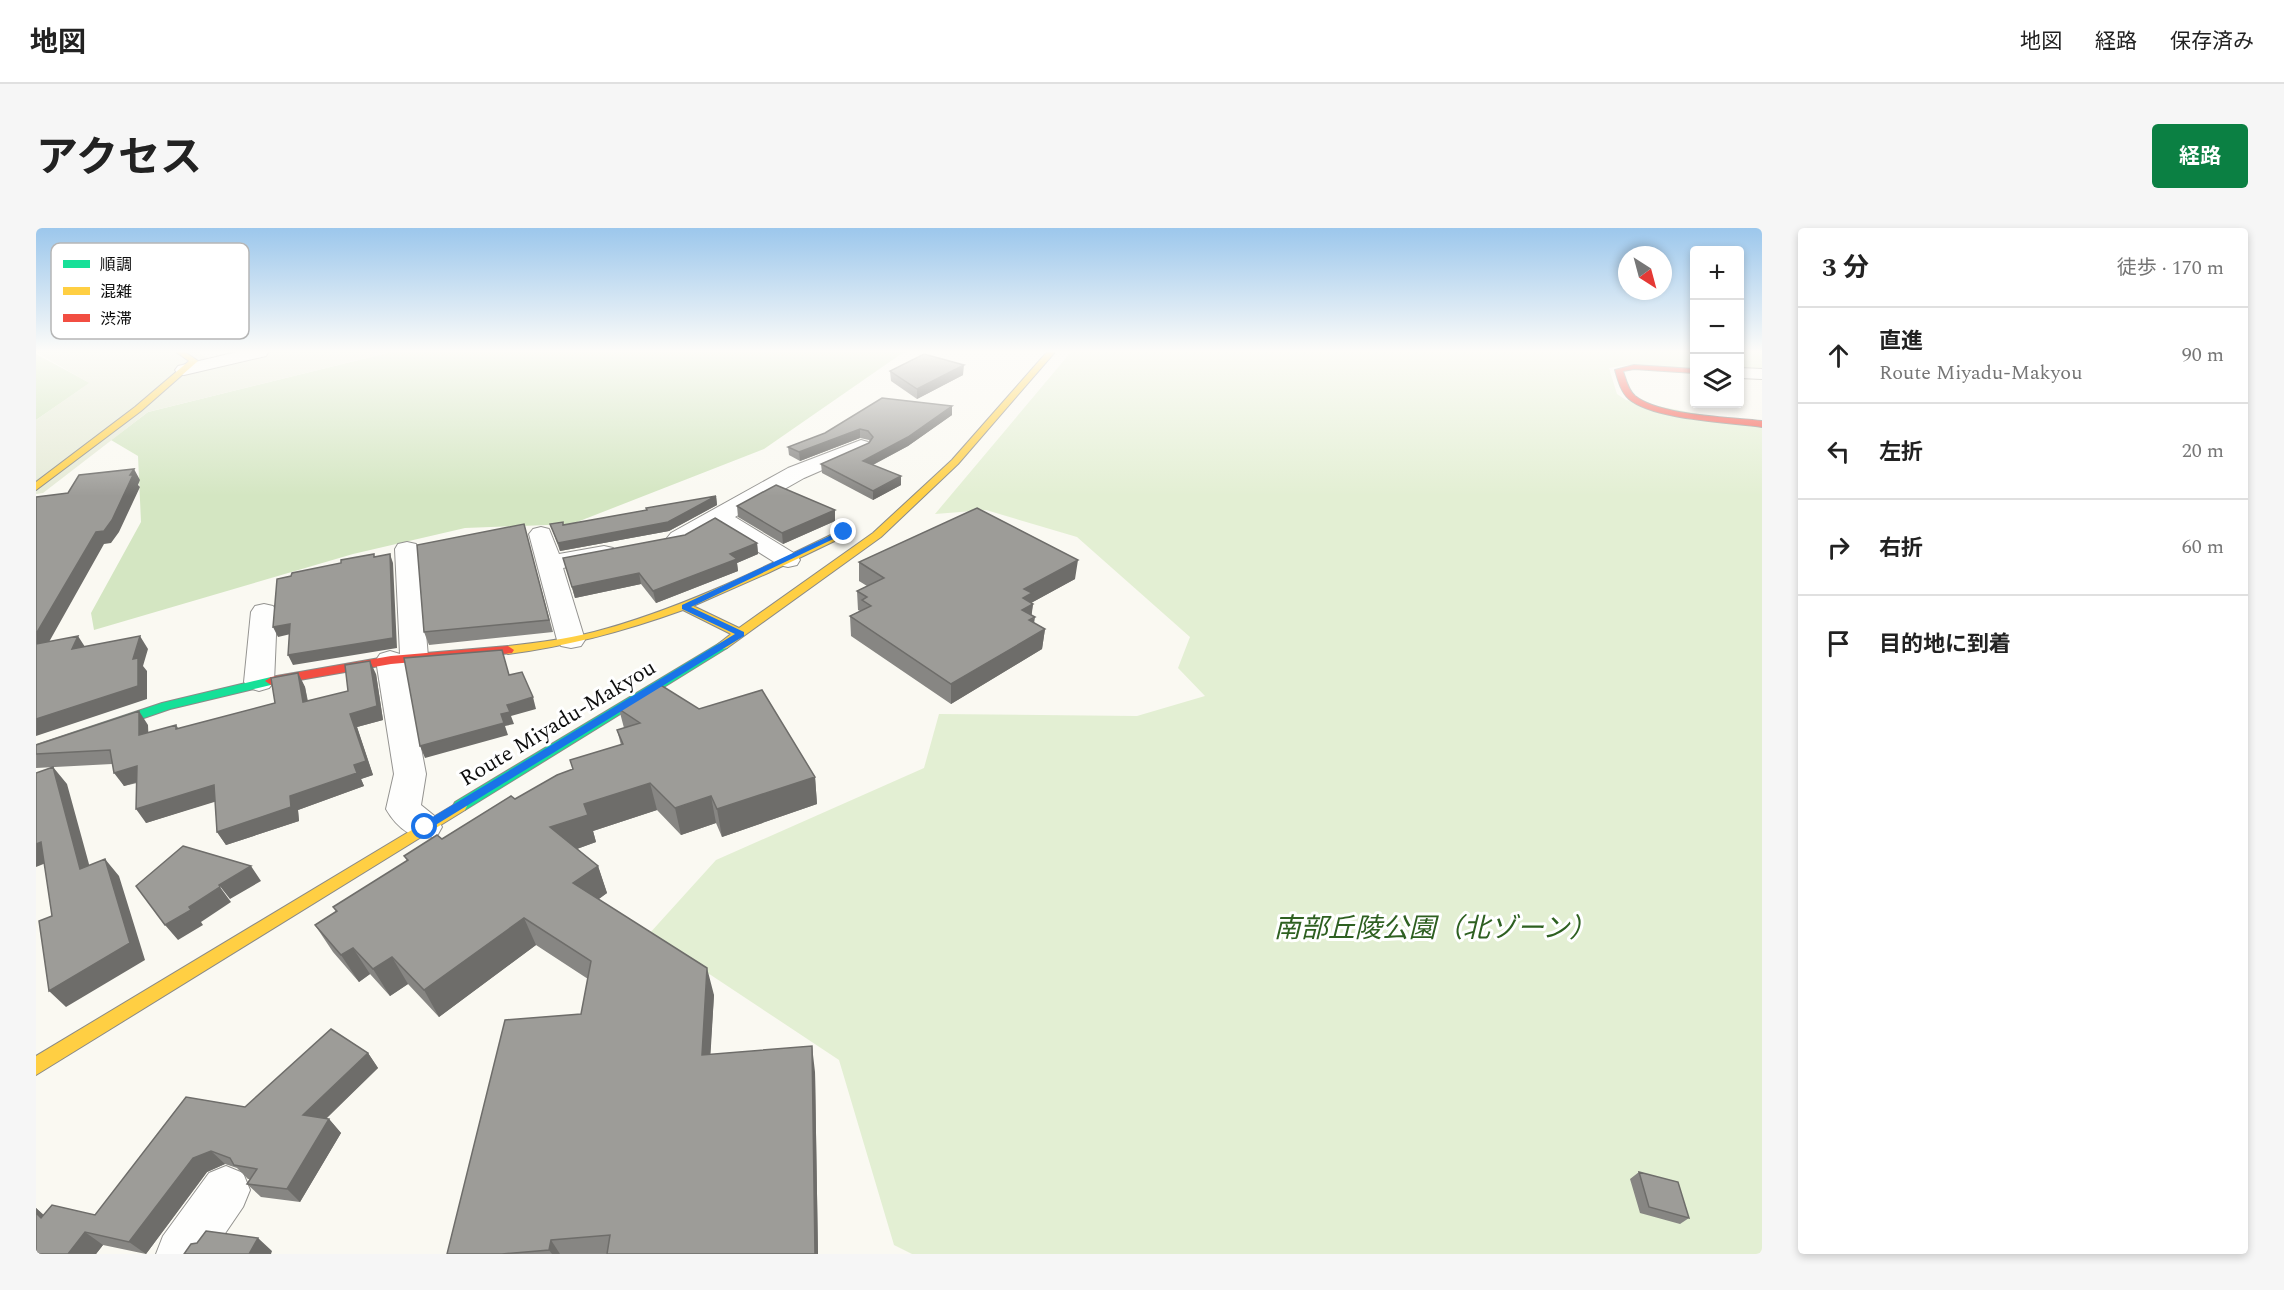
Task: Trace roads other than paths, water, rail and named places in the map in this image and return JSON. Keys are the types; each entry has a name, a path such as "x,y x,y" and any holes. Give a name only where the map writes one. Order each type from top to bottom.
{"street":[{"path":"36,487 149,400"},
{"name":"Route Miyadu-Makyou","path":"36,1066 741,634 877,535 955,462 1009,400"},
{"path":"1636,400 1671,410 1762,424"},
{"path":"654,544 677,539 796,473 861,446"},
{"path":"719,517 788,560"},
{"path":"36,750 115,720 259,682 402,659 501,651 571,640 621,628 685,607 844,532"},
{"path":"541,534 571,640"},
{"path":"549,564 630,548"},
{"path":"407,549 402,659 410,774 403,809 425,827"},
{"path":"685,607 741,634"},
{"path":"259,682 264,612"},
{"path":"181,1254 226,1190"}],"park label":[{"name":"南部丘陵公園（北ゾーン）","path":"1435,928"}]}
